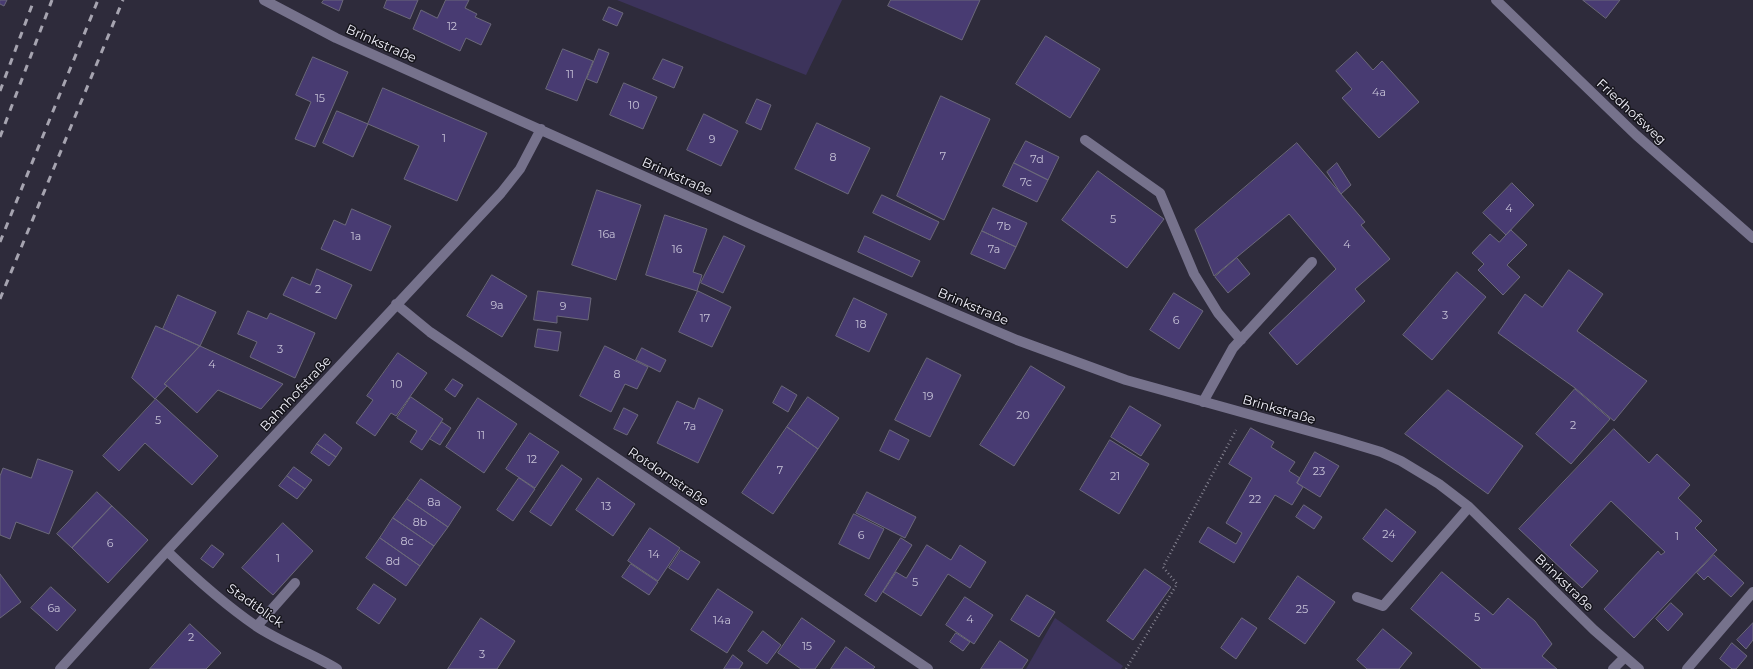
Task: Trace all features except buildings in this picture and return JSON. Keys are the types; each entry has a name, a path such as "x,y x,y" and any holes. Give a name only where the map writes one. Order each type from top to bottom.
{"street":[{"name":"Brinkstraße","path":"264,0 336,38 757,227 984,326 1126,380 1338,439 1394,458 1434,481 1469,507 1563,601 1639,669"},
{"name":"Friedhofsweg","path":"1496,0 1636,135 1753,238"},
{"name":"Bahnhofstraße","path":"60,669 167,551 501,193 520,169 541,129"},
{"path":"1085,140 1160,193 1194,274 1218,313 1241,340"},
{"path":"1203,402 1233,348 1312,262"},
{"name":"Rotdornstraße","path":"396,304 430,332 928,669"},
{"path":"1357,597 1383,606 1469,507"},
{"name":"Stadtblick","path":"167,551 187,570 256,626 337,669"},
{"path":"256,626 295,583"},
{"path":"1687,669 1753,592"},
{"path":"1613,669 1625,657"}],"path":[{"path":"1126,669 1177,584 1163,567 1245,414"}],"shaded area":[{"path":"617,0 842,0 806,75"},
{"path":"1055,618 1123,666 1121,669 1026,669"}],"railway":[{"path":"0,91 34,0"},
{"path":"0,137 52,0"},
{"path":"0,242 98,0"},
{"path":"0,299 123,0"}]}
